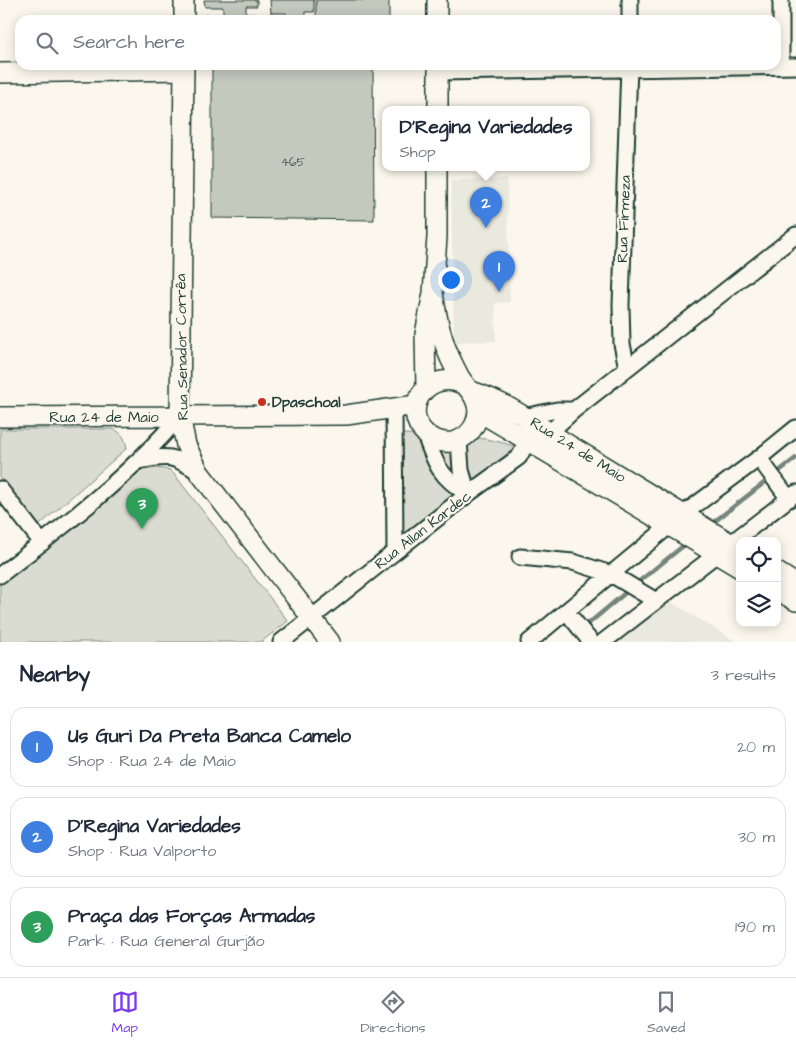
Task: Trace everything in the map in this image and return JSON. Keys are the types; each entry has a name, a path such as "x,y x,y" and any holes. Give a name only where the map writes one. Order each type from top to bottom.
{"main road":[{"path":"184,0 184,15"},
{"path":"437,0 437,15"},
{"path":"0,73 110,70"},
{"name":"Rua Senador Corrêa","path":"184,70 180,416 186,445 199,472 330,642"},
{"path":"438,70 438,106"},
{"path":"433,293 445,348 468,389 475,397 478,411 474,427 468,434 460,440 450,442 440,442 431,438 418,424 416,414 416,405 426,388 425,334 433,293 437,237 438,171"},
{"name":"Rua 24 de Maio","path":"426,388 443,380 459,382 468,389 496,400 549,433 681,524"},
{"name":"Rua 24 de Maio","path":"0,417 346,415 416,405"},
{"name":"Rua 24 de Maio","path":"478,411 499,422 522,438 681,524"},
{"path":"499,422 524,417"},
{"path":"681,524 724,547 736,563"},
{"path":"781,575 796,584"},
{"path":"781,592 796,601"}],"street":[{"path":"630,0 630,15"},
{"path":"782,0 781,66 796,66"},
{"name":"Rua Firmeza","path":"627,368 622,344 621,305 629,70"},
{"path":"549,433 574,410 796,235"},
{"path":"394,409 395,551"},
{"path":"524,417 557,410 574,410"},
{"path":"0,575 99,496 155,445 180,416"},
{"path":"529,642 569,615 681,524 762,462 796,428"},
{"path":"424,432 437,465 445,478 468,494"},
{"name":"Rua Allan Kardec","path":"281,642 468,494 519,457 525,446 522,438"},
{"path":"460,440 461,470 468,494"},
{"path":"137,462 162,456 178,458 199,472"},
{"path":"603,642 724,547 788,493 762,462"},
{"path":"0,489 42,543"},
{"path":"520,557 572,562 616,577 656,601"},
{"path":"569,615 589,640"}],"shaded area":[{"path":"507,179 510,302 495,303 496,341 454,342 451,180"},
{"path":"0,429 114,429 123,437 127,448 35,529 0,482"},
{"path":"402,434 474,437 516,447 403,536"},
{"path":"157,468 170,470 174,474 288,621 261,642 0,642 0,583 134,475 143,470"},
{"path":"666,599 737,642 612,642"}],"building":[{"path":"204,0 257,0 257,6 246,6 246,14 257,15 204,15 223,14 223,7 205,7"},
{"path":"270,0 314,0 314,12 305,12 305,15 271,13"},
{"path":"316,0 389,0 389,15 316,15"},
{"path":"212,70 373,70 374,220 212,218"}],"waterway":[{"path":"710,525 796,458"},
{"path":"636,584 688,542"},
{"path":"588,624 630,589"}],"place":[{"name":"D'Regina Variedades","path":"486,228"},
{"name":"Us Guri Da Preta Banca Camelo","path":"499,292"},
{"name":"Dpaschoal","path":"262,402"},
{"name":"Praça das Forças Armadas","path":"142,529"}]}
